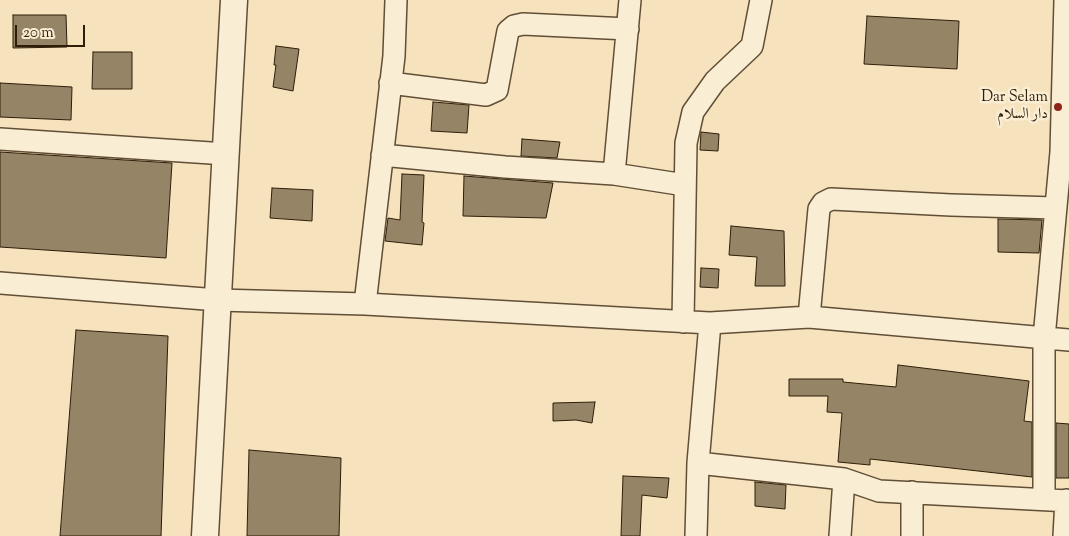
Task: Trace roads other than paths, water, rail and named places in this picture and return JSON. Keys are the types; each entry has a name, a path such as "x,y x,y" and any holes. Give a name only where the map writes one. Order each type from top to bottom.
{"street":[{"path":"205,536 234,0"},
{"path":"365,304 394,56 396,0"},
{"path":"614,174 630,0"},
{"path":"683,322 686,143 693,112 715,81 752,46 761,0"},
{"path":"1044,499 1044,338 1061,152 1065,0"},
{"path":"390,83 486,95 497,90 508,32 514,26 523,24 628,29"},
{"path":"0,139 226,154"},
{"path":"382,155 504,167 614,174 685,185"},
{"path":"809,317 819,210 823,203 831,199 1056,208"},
{"path":"0,283 218,300 365,304 710,324 809,317 1069,340"},
{"path":"696,536 698,464 710,324"},
{"path":"698,464 844,479 878,491 1067,501 1064,536"},
{"path":"840,536 844,479"},
{"path":"912,492 912,536"}],"place":[{"name":"Dar Selam دار السلام","path":"1058,107"}]}
